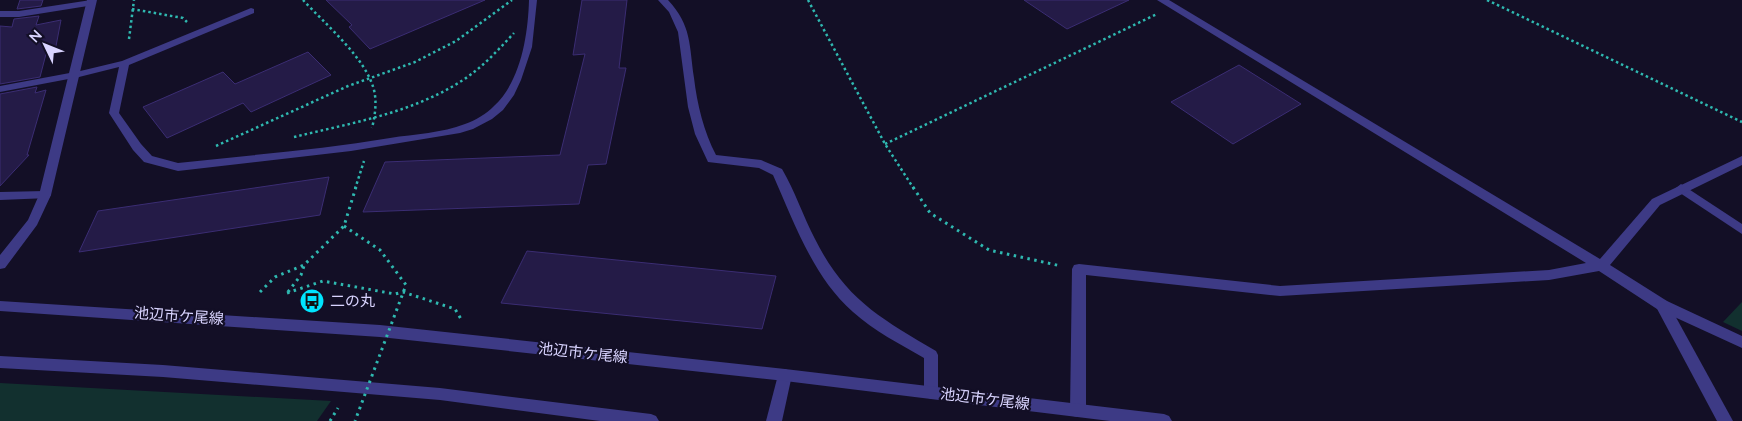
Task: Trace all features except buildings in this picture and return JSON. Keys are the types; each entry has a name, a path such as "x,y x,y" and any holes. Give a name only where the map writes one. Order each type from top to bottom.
{"street":[{"path":"663,0 675,11 686,39 689,89 706,148 712,159 761,164 778,172 812,245 849,300 884,327 931,355 931,393"},
{"path":"1162,0 1601,266 1662,305 1742,342"},
{"path":"0,14 18,14 91,1 75,75 45,195 33,222 0,264"},
{"path":"0,90 75,75"},
{"path":"1078,411 1079,269 1280,291 1549,275 1601,266 1656,202 1680,188 1742,160"},
{"path":"0,196 45,195"},
{"path":"1662,305 1725,421"},
{"name":"池辺市ケ尾線","path":"0,306 380,331 785,375 1164,421"},
{"path":"0,362 162,371 440,394 651,421"},
{"path":"774,421 785,375"}],"lane":[{"path":"125,63 114,113 137,147 148,159 178,167 369,146 462,130 489,117 509,98 522,66 533,16 533,0"},
{"path":"75,75 125,63 251,11"},
{"path":"1680,188 1742,230"}],"path":[{"path":"128,38 134,0"},
{"path":"260,292 275,277 304,265 344,226 369,146 375,117 374,88 359,61 303,0"},
{"path":"224,148 214,148 368,79 415,62 456,41 512,0"},
{"path":"808,0 885,144 930,213 989,250 1079,269"},
{"path":"1486,0 1742,122"},
{"path":"885,144 1173,6"},
{"path":"132,9 182,18 198,33"},
{"path":"289,138 400,110 463,80 491,57 533,16"},
{"path":"344,226 380,250 406,285 355,421"},
{"path":"304,265 301,275 287,293 323,281 396,294 403,292 455,308 461,319"},
{"path":"330,421 338,408"}],"green space":[{"path":"1742,302 1742,331 1723,322"},
{"path":"0,383 331,401 317,421 0,421"}],"place":[{"name":"二の丸","path":"312,301"}]}
